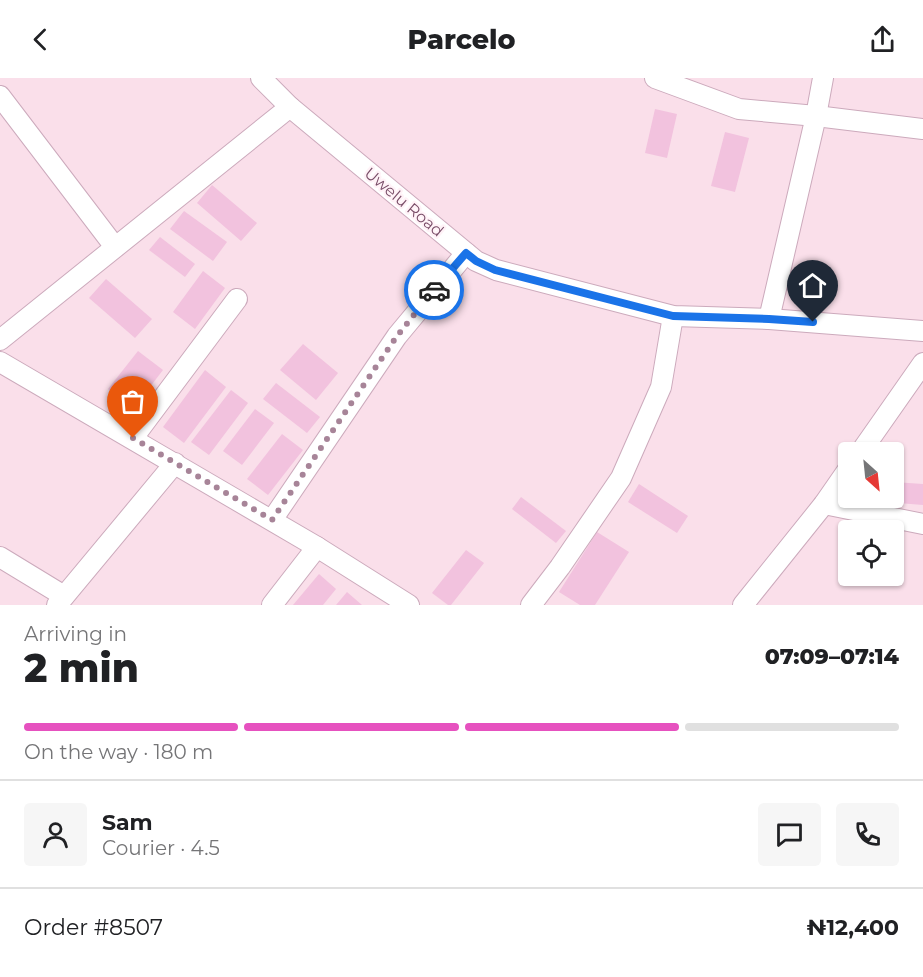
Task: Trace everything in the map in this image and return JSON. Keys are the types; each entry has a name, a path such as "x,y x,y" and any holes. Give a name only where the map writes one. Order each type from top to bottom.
{"street":[{"name":"Uwelu Road","path":"261,78 290,107 466,253 476,261 495,270 673,316 769,319 923,331"},
{"path":"655,78 739,109 923,129"},
{"path":"769,319 823,78"},
{"path":"0,96 115,248"},
{"path":"0,340 290,107"},
{"path":"272,520 397,336 466,253"},
{"path":"133,438 237,299"},
{"path":"531,605 621,478 661,387 673,316"},
{"path":"0,362 175,462 318,547 409,605"},
{"path":"868,442 923,363"},
{"path":"0,557 60,601 175,462"},
{"path":"743,605 838,484"},
{"path":"824,504 923,524"},
{"path":"272,605 318,547"}],"shaded area":[{"path":"0,78 923,78 923,605 0,605"}],"building":[{"path":"655,109 677,114 667,158 645,153"},
{"path":"725,132 749,138 735,192 711,186"},
{"path":"212,185 257,223 241,241 197,203"},
{"path":"184,211 227,242 213,261 170,229"},
{"path":"160,237 195,264 185,277 149,250"},
{"path":"203,271 225,288 195,329 173,312"},
{"path":"106,279 152,319 135,338 89,298"},
{"path":"303,344 338,373 316,400 280,370"},
{"path":"138,351 163,370 133,409 108,389"},
{"path":"205,370 226,387 184,443 163,427"},
{"path":"276,383 320,417 307,433 263,399"},
{"path":"231,390 248,403 209,455 191,442"},
{"path":"255,409 274,423 242,465 223,451"},
{"path":"282,434 303,450 268,495 247,479"},
{"path":"904,483 923,484 923,505 904,503"},
{"path":"639,484 688,516 677,533 628,502"},
{"path":"521,497 566,531 556,543 512,509"},
{"path":"597,532 629,552 595,605 580,605 559,592"},
{"path":"466,550 484,563 451,605 448,605 432,593"},
{"path":"319,574 336,589 323,605 293,605"},
{"path":"347,592 362,605 336,605"}],"way so far":[{"path":"133,438 272,520 397,336 434,290"}],"route":[{"path":"434,290 466,253 476,261 495,270 673,316 813,322"}]}
